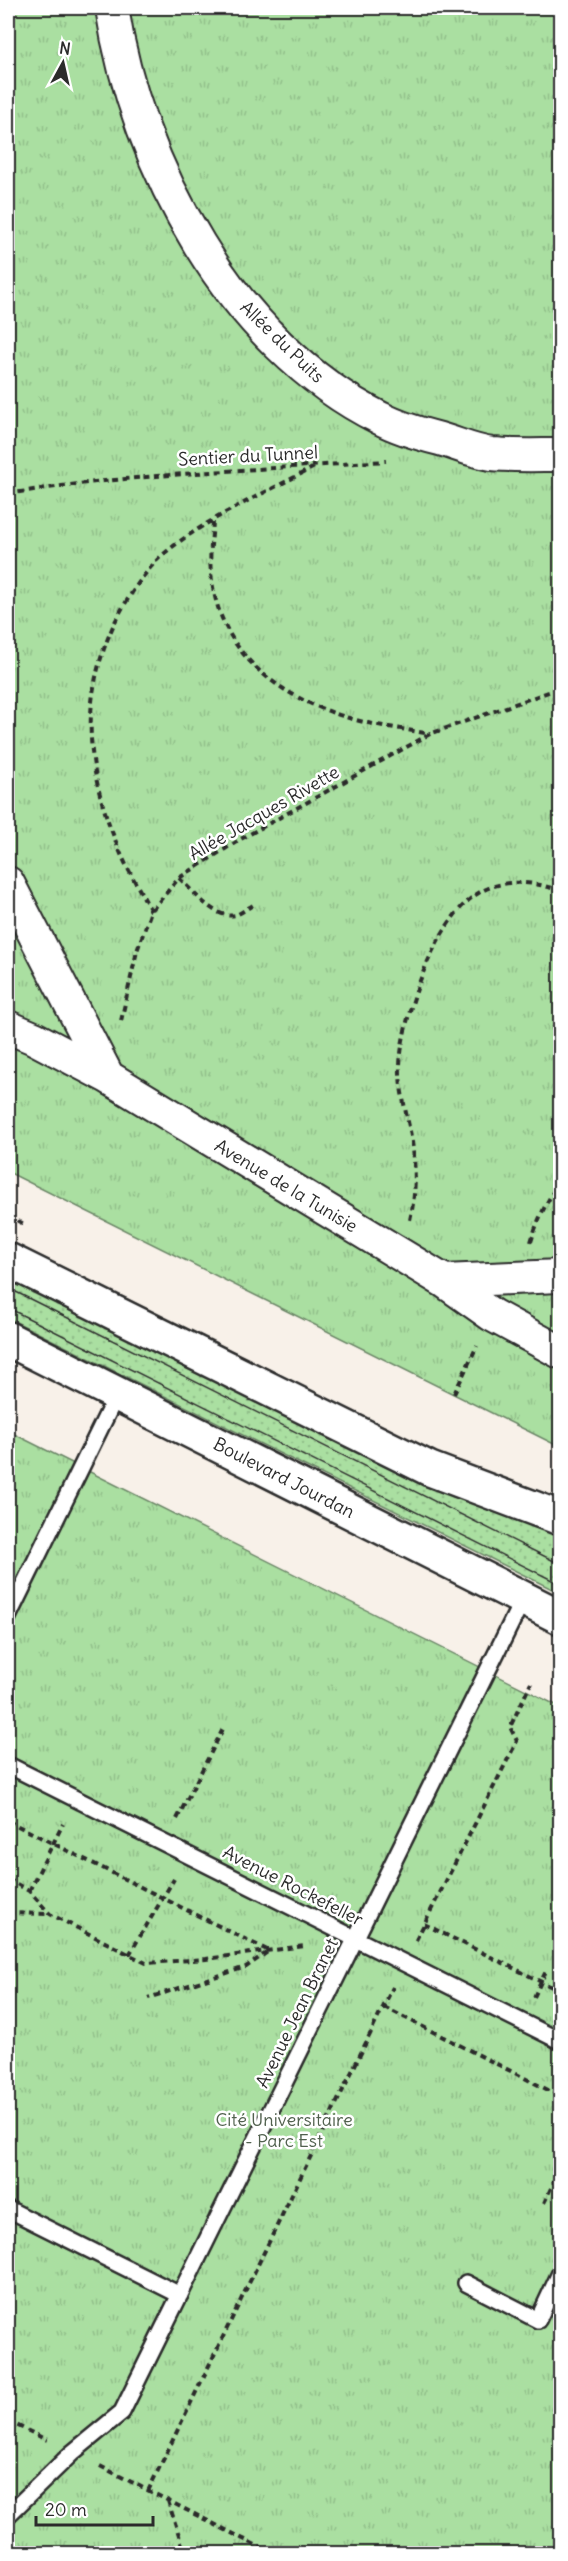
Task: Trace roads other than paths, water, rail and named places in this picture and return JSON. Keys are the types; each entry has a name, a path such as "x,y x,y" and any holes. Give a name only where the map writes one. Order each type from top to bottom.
{"main road":[{"path":"8,1260 430,1469 561,1518"},
{"name":"Boulevard Jourdan","path":"8,1339 561,1617"}],"street":[{"name":"Allée du Puits","path":"112,8 127,77 144,130 167,187 208,257 238,301 268,334 304,368 340,395 381,419 424,435 491,454 561,455"},
{"path":"8,883 108,1077"},
{"name":"Avenue de la Tunisie","path":"8,1027 108,1077 444,1281 492,1316 561,1352"},
{"path":"444,1281 561,1276"}],"lane":[{"path":"8,1617 117,1394"},
{"name":"Avenue Jean Branet","path":"8,2515 72,2453 122,2412 524,1599"},
{"name":"Avenue Rockefeller","path":"8,1765 561,2041"},
{"path":"8,2210 180,2295"},
{"path":"466,2283 538,2320 561,2273"}],"tram line":[{"path":"8,1288 560,1564"},
{"path":"8,1308 560,1584"}],"park label":[{"name":"Cité Universitaire - Parc Est","path":"284,2130"}]}
